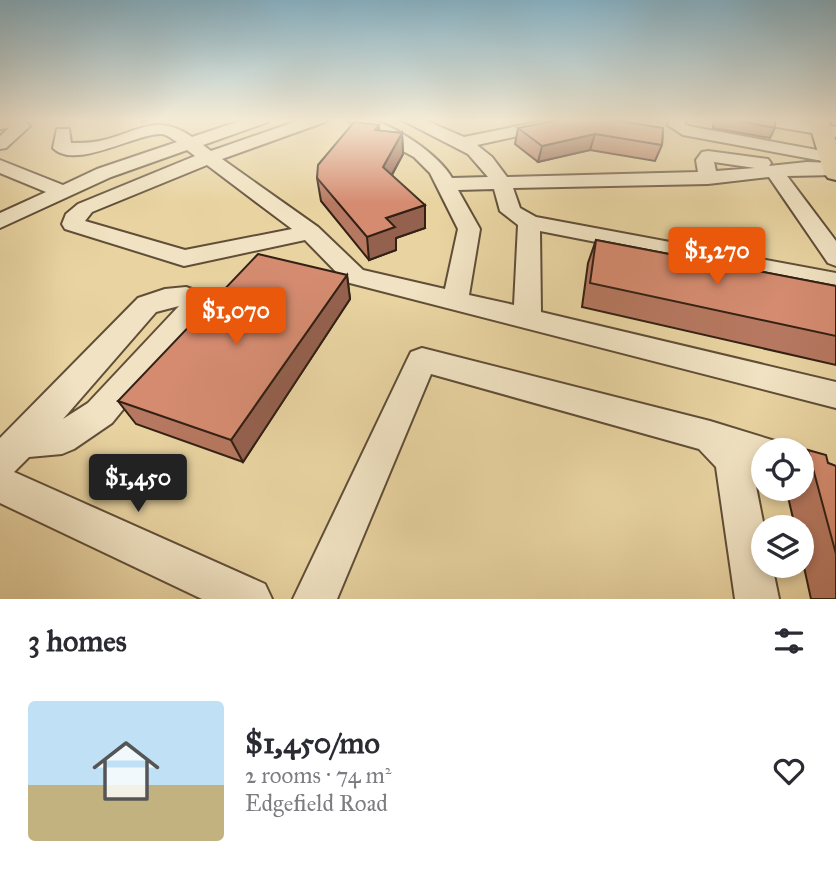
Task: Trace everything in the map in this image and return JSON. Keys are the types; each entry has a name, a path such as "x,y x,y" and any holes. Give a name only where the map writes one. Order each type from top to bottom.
{"main road":[{"path":"829,147 834,167"}],"street":[{"path":"192,147 310,232 355,276 836,396"},
{"path":"205,147 85,208 74,219 73,224 184,258 310,232"},
{"path":"0,221 61,191 212,147"},
{"path":"407,147 433,162 456,211 469,229 455,301"},
{"path":"471,147 502,183 510,211 529,222 836,281"},
{"path":"753,147 834,167"},
{"path":"0,166 61,191"},
{"path":"445,184 708,178 834,167"},
{"path":"785,171 836,258"},
{"path":"527,319 529,222"},
{"path":"186,296 196,304 100,413 62,438 11,451 147,305 165,298 186,296"},
{"path":"315,599 422,360 751,449"},
{"path":"710,436 733,460 757,599"},
{"path":"0,484 201,589 250,599"}],"building":[{"path":"333,147 394,147 383,167 425,205 386,218 395,227 367,237 317,178 318,165"},
{"path":"596,240 836,286 836,336 590,283"},
{"path":"258,254 347,275 231,440 118,401"},
{"path":"814,452 826,455 828,463 836,466 836,554 814,472"}]}
